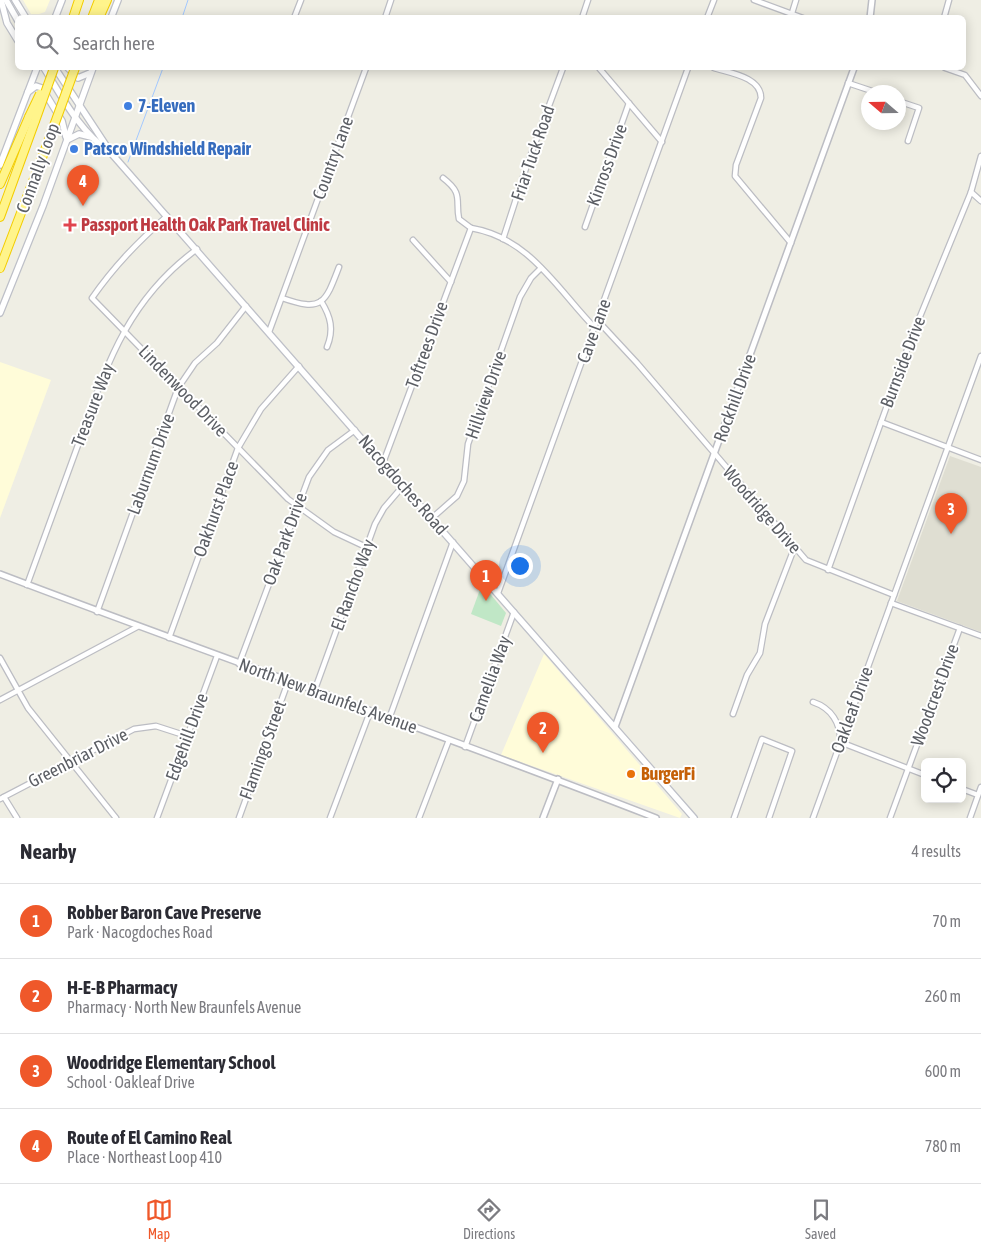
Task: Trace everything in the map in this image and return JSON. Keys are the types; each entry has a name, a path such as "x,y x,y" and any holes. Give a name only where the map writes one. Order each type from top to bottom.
{"highway":[{"path":"74,15 79,0"},
{"path":"93,15 99,0"},
{"path":"100,15 107,0"},
{"name":"Connally Loop","path":"0,217 32,119 53,70"},
{"name":"Connally Loop","path":"0,268 74,70"},
{"path":"0,184 32,119"}],"main road":[{"path":"1,0 7,23 15,36"},
{"path":"6,0 15,16"},
{"path":"15,0 24,15"},
{"path":"56,15 62,0"},
{"path":"112,15 118,0"},
{"path":"32,70 32,78"},
{"path":"0,164 35,70"},
{"name":"Nacogdoches Road","path":"45,70 75,117 93,138 112,153"},
{"name":"Nacogdoches Road","path":"55,70 112,153 694,818"},
{"path":"70,70 78,78 92,70"},
{"path":"0,313 92,70"},
{"path":"26,95 33,87 42,88 62,121 66,141"},
{"path":"66,141 79,134 93,138"}],"street":[{"path":"295,15 301,0"},
{"path":"385,15 391,0"},
{"path":"583,15 588,0"},
{"path":"708,15 714,0"},
{"path":"754,0 796,15"},
{"path":"792,13 796,0"},
{"path":"870,15 872,0"},
{"path":"945,15 949,0"},
{"name":"Country Lane","path":"269,332 365,70"},
{"name":"Friar Tuck Road","path":"504,239 527,165 562,70"},
{"path":"601,70 662,142"},
{"name":"Cave Lane","path":"498,593 687,70"},
{"path":"720,70 754,82 760,90 761,98 736,165 735,176 791,243"},
{"name":"Rockhill Drive","path":"615,727 853,70"},
{"path":"951,70 965,75 981,96"},
{"path":"848,83 861,87"},
{"name":"Kinross Drive","path":"585,227 629,103"},
{"path":"906,104 919,108 908,141"},
{"name":"Burnside Drive","path":"828,570 912,336 971,192 981,156"},
{"path":"443,178 453,188 459,198 459,219 471,228 483,230 524,250 595,328"},
{"path":"971,192 981,201"},
{"name":"Lindenwood Drive","path":"167,216 133,246 112,270 92,298 178,388 296,506 334,532 366,547"},
{"name":"Toftrees Drive","path":"383,463 471,228"},
{"path":"413,240 451,282"},
{"name":"Treasure Way","path":"27,585 104,373 131,317 160,282 197,249"},
{"path":"282,298 309,306 321,301 330,290 339,267"},
{"name":"Hillview Drive","path":"432,518 461,489 465,474 468,444 520,297 530,278 541,268"},
{"path":"321,301 328,312 331,327 327,347"},
{"name":"Laburnum Drive","path":"97,612 178,388 195,363 216,343 246,306"},
{"name":"Woodridge Drive","path":"598,321 637,363 806,560 894,596"},
{"path":"894,596 981,356"},
{"name":"Oakhurst Place","path":"169,638 238,448 261,409 299,366"},
{"path":"881,422 981,460"},
{"name":"Oak Park Drive","path":"239,664 296,506 309,477 320,458 336,443 355,430"},
{"name":"El Rancho Way","path":"314,692 366,547 384,508 404,486"},
{"path":"389,719 453,542"},
{"path":"733,714 747,675 762,647 765,624 794,546"},
{"name":"North New Braunfels Avenue","path":"0,574 137,627 558,779 656,818"},
{"name":"Oakleaf Drive","path":"813,818 894,596"},
{"path":"891,602 981,636"},
{"name":"Camellia Way","path":"465,747 514,612"},
{"path":"0,700 137,627"},
{"name":"Woodcrest Drive","path":"890,818 960,628"},
{"name":"Edgehill Drive","path":"157,818 216,656"},
{"path":"0,658 28,708 116,818"},
{"name":"Flamingo Street","path":"238,818 288,682"},
{"path":"813,702 823,706 834,718 839,728 840,742 921,774"},
{"path":"330,818 370,712"},
{"name":"Greenbriar Drive","path":"2,798 143,726 156,726 187,736"},
{"path":"734,818 762,738 792,751 769,818"},
{"path":"420,818 448,740"},
{"path":"543,818 558,779"},
{"path":"970,818 981,787"},
{"path":"966,790 978,795"},
{"path":"2,798 16,818"}],"shaded area":[{"path":"23,0 50,0 45,12 31,14"},
{"path":"0,362 51,380 0,518"},
{"path":"950,456 981,467 981,632 897,601"},
{"path":"544,654 682,814 680,818 501,755"}],"green space":[{"path":"482,584 506,613 501,626 471,614"}],"waterway":[{"path":"183,15 188,0"},
{"path":"128,162 162,70"}],"place":[{"name":"7-Eleven","path":"128,106"},
{"name":"Patsco Windshield Repair","path":"74,149"},
{"name":"Route of El Camino Real","path":"83,206"},
{"name":"Passport Health Oak Park Travel Clinic","path":"70,225"},
{"name":"Woodridge Elementary School","path":"951,534"},
{"name":"Robber Baron Cave Preserve","path":"486,601"},
{"name":"H-E-B Pharmacy","path":"543,753"},
{"name":"BurgerFi","path":"631,774"}]}
